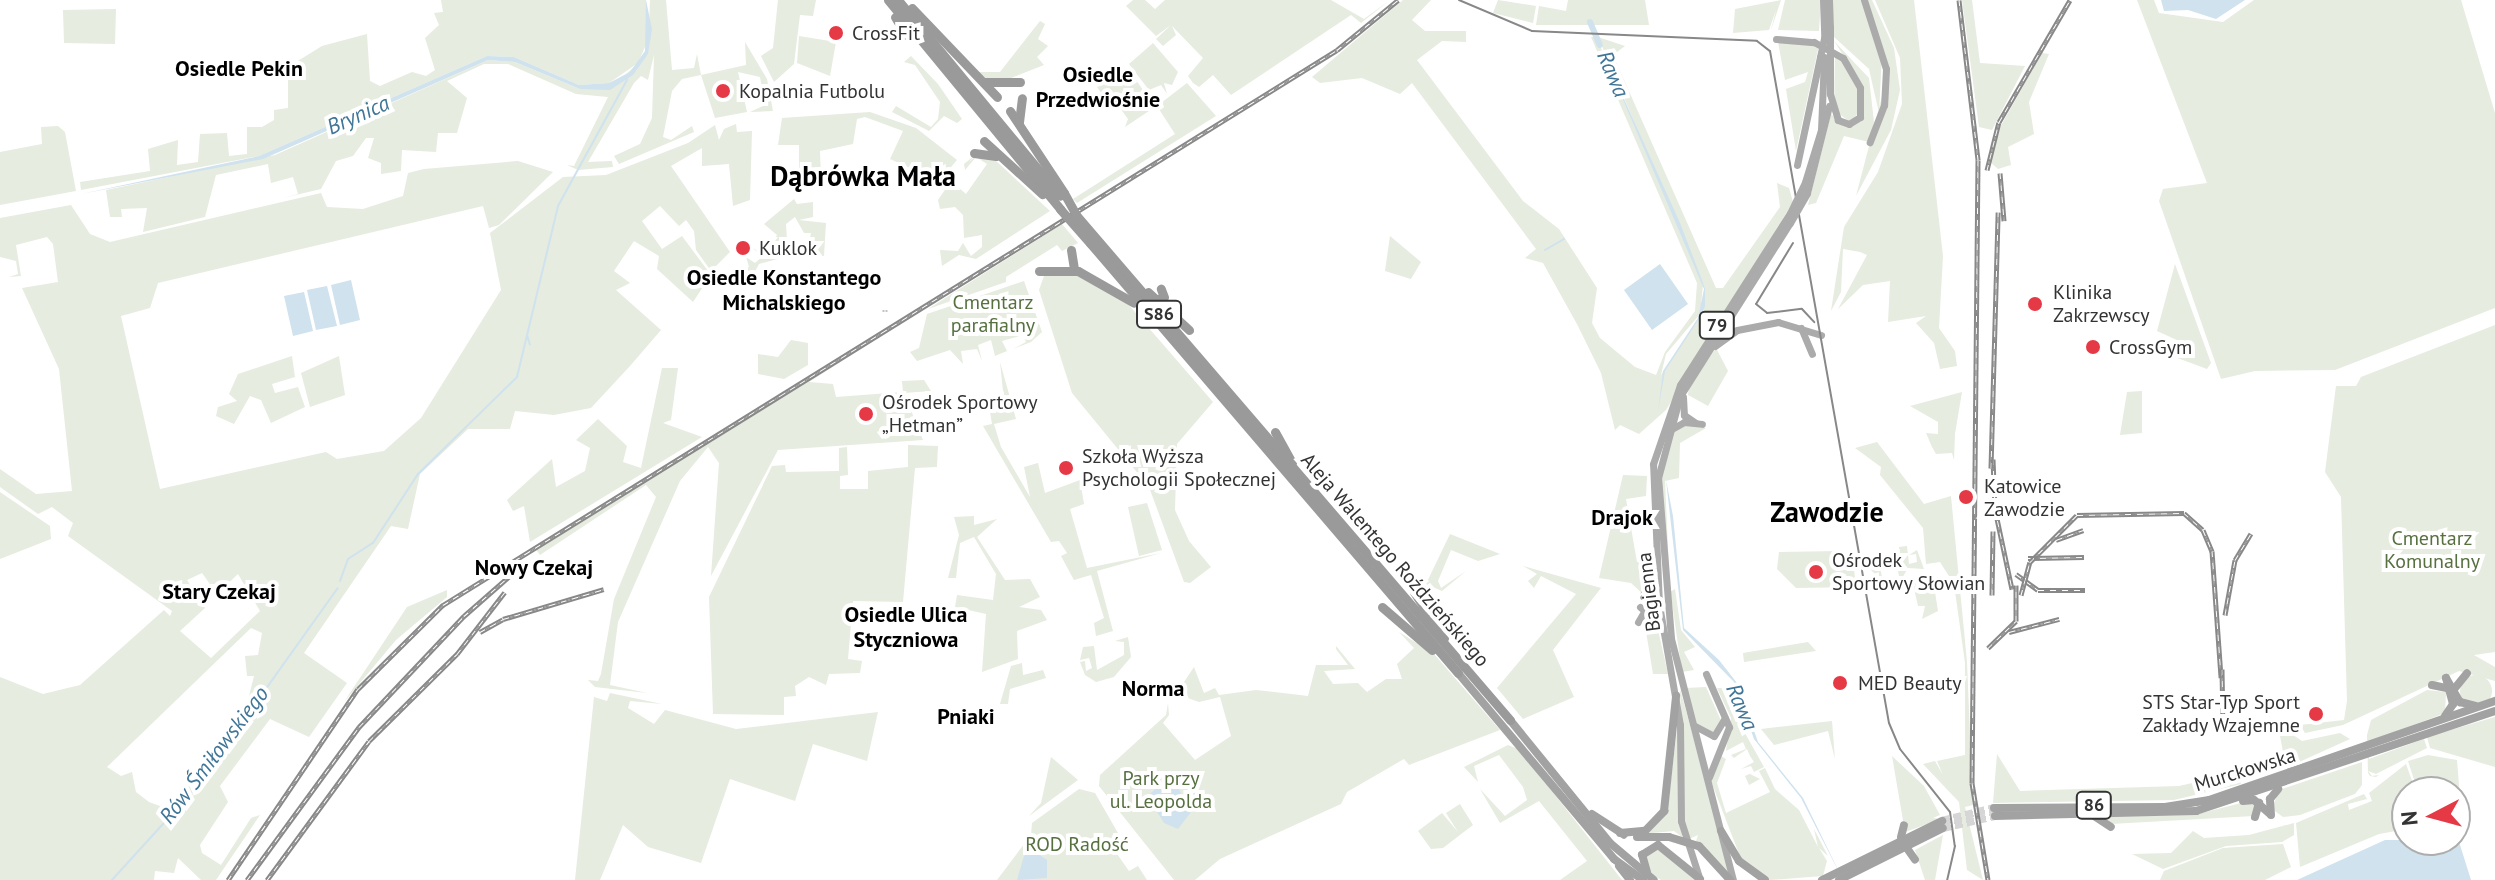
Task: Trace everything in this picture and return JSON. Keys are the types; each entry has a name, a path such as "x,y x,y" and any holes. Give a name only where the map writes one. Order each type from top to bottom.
{"highway":[{"path":"887,0 906,35"},
{"name":"Aleja Walentego Roździeńskiego","path":"887,0 978,102"},
{"path":"901,0 997,97"},
{"name":"Aleja Walentego Roździeńskiego","path":"901,0 978,102 1093,241 1147,312 1362,556"},
{"path":"981,82 1020,82"},
{"path":"1020,125 1022,98"},
{"path":"1010,111 1058,200"},
{"path":"984,141 1008,164"},
{"path":"974,153 989,152 1058,200"},
{"name":"Aleja Walentego Roździeńskiego","path":"1058,200 1076,215 1093,241 1109,254 1205,376"},
{"path":"1071,250 1074,270"},
{"path":"1109,254 1189,330"},
{"path":"1039,271 1074,270 1147,312"},
{"path":"1155,300 1164,297 1161,289"},
{"path":"1223,397 1250,443"},
{"name":"Aleja Walentego Roździeńskiego","path":"1223,397 1306,487 1452,659 1510,720 1617,850 1656,880"},
{"path":"1275,432 1306,487"},
{"path":"1414,592 1452,659"},
{"path":"1382,607 1452,659"},
{"name":"Aleja Walentego Roździeńskiego","path":"1452,659 1458,673 1614,859 1643,880"},
{"path":"2430,723 2452,711 2451,688 2467,673"},
{"path":"2432,685 2451,688 2464,705 2484,705"},
{"path":"1620,833 1645,831 1664,811 1676,696"},
{"name":"Murckowska","path":"2378,747 2430,723 2495,701"},
{"name":"Murckowska","path":"2344,759 2308,767 2238,792 2165,807 1995,812 2172,814 2231,802 2378,747 2495,711"},
{"path":"2284,772 2308,767"},
{"path":"2231,802 2258,802 2271,815 2272,793 2293,781"},
{"path":"2238,792 2249,784"},
{"path":"1571,794 1620,833 1669,837 1699,846 1733,880"},
{"path":"2255,817 2258,802"},
{"path":"2086,812 2111,827"},
{"path":"1904,825 1902,841 1915,860"},
{"path":"1824,879 1942,825"},
{"path":"1721,831 1739,861 1765,880"},
{"path":"1656,880 1641,861 1646,849 1658,845 1700,880"},
{"path":"1614,859 1630,880"},
{"path":"1839,880 1853,868"}],"main road":[{"name":"Bagienna","path":"1700,880 1681,821 1676,696 1664,638 1651,486 1669,408 1790,213 1805,182 1822,121 1826,0"},
{"path":"1864,0 1886,69 1884,105 1870,142"},
{"name":"Bagienna","path":"1733,880 1671,638 1659,538 1657,487 1666,433 1686,385 1807,193 1824,144 1830,93 1824,38 1827,24"},
{"path":"1776,39 1814,42 1843,58 1860,88 1860,117 1849,124 1838,120 1830,93"},
{"path":"1797,165 1825,58"},
{"path":"1710,349 1744,328 1781,322 1821,335"},
{"path":"1799,327 1812,354"},
{"path":"1666,433 1679,423 1699,424 1682,410 1686,385"},
{"path":"1642,596 1656,569"},
{"path":"1638,622 1642,609 1655,614 1664,638"},
{"path":"1691,720 1707,736 1717,735 1725,724 1704,674 1715,692 1729,731 1710,764 1710,791"},
{"path":"1715,678 1715,692"}],"green space":[{"path":"441,0 646,0 648,40 638,63 609,83 579,85 514,57 487,56 259,156 81,190 80,182 150,171 148,149 178,140 177,165 198,162 200,134 227,133 229,156 247,154 247,127 262,127 274,120 274,110 288,108 288,67 322,46 367,34 370,81 380,86 412,72 426,76 435,70 425,38 439,25 434,13 443,12"},
{"path":"650,0 666,0 672,70 694,68 697,54 701,75 682,79 672,91 663,137 671,140 692,126 694,132 619,164 614,156 640,144 652,118 654,55 648,80 641,76 634,83 588,162 612,161 613,167 578,170 567,165 574,166 608,97 576,94 508,64 484,64 447,81 467,98 457,133 438,133 436,152 402,150 401,171 381,174 381,163 368,158 374,138 366,138 353,156 336,161 321,189 283,198 298,194 293,177 271,183 268,164 216,175 205,217 143,232 147,208 121,209 122,217 110,217 106,190 275,155 488,60 515,62 580,89 612,87 648,54"},
{"path":"778,0 816,0 813,16 800,15 794,64 774,82 761,56 773,48"},
{"path":"1133,0 1145,0 1155,9 1165,0 1331,0 1364,19 1390,0 1361,23 1351,15 1231,95 1213,75 1199,87 1193,83 1188,76 1203,58 1172,26 1176,35 1163,46 1156,39 1171,25 1156,36 1126,6"},
{"path":"1403,0 1431,0 1412,20 1425,31 1466,31 1466,42 1442,41 1417,60 1523,201 1559,229 1597,288 1592,323 1600,338 1635,367 1656,375 1665,352 1695,311 1697,283 1591,37 1596,37 1703,285 1700,314 1666,354 1661,375 1701,316 1705,288 1598,37 1625,46 1613,55 1716,288 1723,288 1780,207 1777,183 1789,188 1793,202 1666,410 1639,434 1620,425 1615,430 1601,373 1578,326 1543,263 1525,258 1536,249 1412,83 1400,94 1362,78 1320,83 1312,77"},
{"path":"1498,0 1536,6 1533,23 1493,13"},
{"path":"1568,0 1645,0 1649,25 1536,25 1539,6 1566,11"},
{"path":"1781,0 1771,30 1776,10 1769,30 1733,33 1735,9"},
{"path":"1785,0 1821,0 1819,31 1778,30"},
{"path":"1832,0 1862,0 1882,55 1879,113 1869,69 1834,37"},
{"path":"1866,0 1872,0 1894,48 1900,90 1891,130 1856,196 1888,73"},
{"path":"1875,0 1914,0 1943,256 1939,328 1955,351 1957,366 1940,369 1934,343 1916,323 1926,316 1888,322 1890,281 1863,285 1838,309 1867,255 1843,249 1841,292 1831,311 1844,227 1878,172 1902,104 1900,58"},
{"path":"1962,0 1972,0 1980,63 2025,66 1992,130 1979,127"},
{"path":"2137,0 2154,0 2159,13 2223,22 2254,0 2461,0 2495,113 2495,308 2335,370 2255,371 2221,379 2159,201 2163,189 2207,183"},
{"path":"116,9 115,44 64,43 63,10"},
{"path":"1040,21 1045,24 1038,39 1048,46 1037,57 1044,65 1001,82 986,81 977,72 1000,72"},
{"path":"799,36 836,42 830,76 797,63"},
{"path":"1834,41 1869,78 1874,122 1869,142 1844,136 1816,203 1808,205 1831,114 1844,125 1864,111 1860,81"},
{"name":"Kopalnia Futbolu","path":"745,42 767,79 773,111 750,112 765,105 760,77 738,72 747,112 715,118 701,75 746,65"},
{"path":"1778,42 1819,45 1796,151 1786,89 1805,82 1808,72 1785,80"},
{"path":"1153,43 1178,72 1172,85 1164,83 1167,94 1161,85 1149,90 1129,64"},
{"path":"1835,53 1857,81 1860,111 1850,122 1834,110"},
{"path":"2042,53 2049,54 2029,102 2034,134 2008,147 2011,165 1998,169 1989,161 1995,136"},
{"path":"911,56 938,84 962,119 957,123 944,116 929,131 892,112 896,106 931,127 938,119 940,102 915,65 904,62"},
{"path":"1131,73 1155,107 1125,127 1128,119 1107,90 1101,93 1097,87"},
{"path":"1187,83 1216,116 1077,203 1073,199 1175,134 1157,106"},
{"path":"870,112 916,128 957,160 939,181 890,159 903,131 865,117 857,119 853,144 820,151 821,179 799,186 799,145 778,145 782,118"},
{"path":"736,124 737,132 752,131 750,200 733,206 729,164 702,166 702,148 671,166 730,252 711,271 696,250 694,231 686,220 679,226 660,206 642,221 662,249 682,236 711,275 693,302 657,269 659,256 634,241 614,271 630,283 616,290 661,330 630,366 591,408 554,415 515,411 510,429 468,429 420,474 408,529 391,526 304,653 347,683 309,737 270,719 220,786 228,802 200,845 202,853 221,865 251,818 260,815 216,880 201,880 178,858 174,873 155,871 154,880 0,880 0,677 43,694 80,685 164,610 170,616 172,611 68,536 73,523 52,507 38,514 0,487 0,469 36,494 72,491 59,369 22,288 58,282 53,244 47,237 16,245 21,276 9,277 18,274 16,261 0,257 0,218 71,205 90,234 110,242 321,193 327,207 363,209 403,196 408,173 424,169 518,161 553,172 499,225 489,228 483,206 158,283 150,308 121,316 160,489 326,452 337,459 384,451 421,418 501,290 490,233 563,177 606,175 688,143 715,125 719,140 724,129","holes":["202,573 217,594 238,574 260,611 211,658 180,631 205,608 187,580","251,628 262,633 258,655 245,656 247,676 254,676 245,712 168,809 149,802 136,792 132,772 121,776 107,767"]},
{"path":"58,126 65,132 76,191 0,205 0,152 42,144 41,127"},
{"path":"974,156 969,162 976,156 995,160 1050,211 976,259 959,255 942,266 940,250 958,251 963,243 971,256 982,247 982,235 964,238 963,215 955,207 940,209 938,200 951,181 966,194 987,164 976,157 965,170 964,164"},
{"path":"794,199 797,204 813,202 813,217 799,220 826,223 824,256 806,258 811,233 804,233 795,217 786,224 788,256 759,264 750,281 742,282 739,270 749,267 746,257 755,263 763,256 747,244 765,256 777,235 764,224"},
{"path":"1062,224 1078,243 1062,251 1057,245 1006,277 1006,282 928,309"},
{"path":"1390,236 1421,262 1411,279 1385,271"},
{"path":"2175,264 2211,363 2207,369 2156,350 2173,353 2179,341 2157,331"},
{"path":"1045,273 1076,275 1128,304 1213,402 1177,444 1175,510 1189,541 1211,567 1190,583 1184,582 1149,487 1072,393 1039,290"},
{"name":"Cmentarz parafialny","path":"1024,281 1042,332 1031,342 1013,349 1026,342 1023,335 1002,341 1007,351 995,356 991,340 978,345 982,361 977,349 961,351 963,364 950,350 917,361 910,352 919,348 927,314"},
{"name":"Cmentarz Komunalny","path":"2495,325 2495,652 2474,655 2495,667 2495,681 2459,671 2343,725 2305,733 2300,725 2344,720 2347,701 2341,497 2325,472 2336,386 2356,386 2361,377"},
{"path":"894,328 809,382 833,384 836,397 903,392 902,381 924,380 931,391 904,393 923,440 778,450 711,576 719,463 708,447 680,481 618,622 610,685 647,693 595,687 588,680 598,681 601,674 614,599 656,497 646,485 540,555 534,547"},
{"path":"791,340 808,343 808,365 784,379 758,374 758,354 778,357"},
{"path":"1716,348 1728,371 1708,406 1688,395 1689,387"},
{"path":"292,356 295,377 272,384 275,393 298,387 305,407 271,423 261,400 250,396 234,424 216,416 218,407 237,401 229,394 238,374"},
{"path":"339,356 345,395 310,407 301,373"},
{"path":"1000,362 1016,419 994,424 1001,447 1030,497 1024,467 1038,463 1045,493 1080,480 1084,504 1070,509 1087,568 1161,553 1097,571 1113,631 1096,636 1094,623 1104,618 1091,575 1074,580 1061,556 1067,553 1059,541 1051,542 983,426 992,424 990,412 1004,401"},
{"path":"662,368 678,368 671,420 663,423 702,437 530,542 524,506 513,511 507,500 552,459 556,487 585,471 590,448 576,440 598,419 627,446 623,462 641,468"},
{"path":"2142,391 2142,433 2120,435 2127,392"},
{"path":"1962,392 1954,460 1952,453 1936,454 1926,433 1938,434 1938,422 1910,406"},
{"path":"1684,424 1706,428 1680,443 1679,478 1665,481 1670,588 1659,513 1663,454 1670,432"},
{"path":"1877,442 1924,504 1951,496 1967,662 1973,805 1965,807 1983,880 1967,870 1959,802 1923,764 1935,761 1943,775 1937,761 1965,755 1965,663 1954,584 1940,562 1926,564 1923,528 1880,475 1881,467 1855,448"},
{"path":"908,445 938,446 937,467 915,468 903,602 853,601 848,659 862,661 860,673 829,674 826,685 809,677 795,686 796,696 784,697 784,715 713,714 709,597 772,466 785,465 786,472 839,471 839,448 847,447 848,475 840,476 840,489 868,489 868,471 908,467"},
{"path":"1623,475 1647,476 1646,496 1626,499 1637,562 1651,561 1643,594 1631,583 1599,578"},
{"path":"0,492 50,526 51,539 0,559"},
{"path":"1147,503 1162,550 1139,556 1128,507"},
{"path":"974,516 974,525 997,519 977,537 1005,580 1030,579 1040,597 1019,607 1041,610 1047,620 1017,631 1018,659 982,672 986,614 955,607 957,595 993,600 996,574 974,537 960,543 956,578 948,578 959,535 954,517"},
{"path":"1450,534 1500,554 1478,561 1451,550 1438,581 1441,588 1466,571 1442,591 1426,584"},
{"path":"1907,546 1909,564 1917,562 1916,554 1909,555 1917,550 1924,569 1908,568 1897,587 1874,590 1878,577 1871,570 1879,562 1882,577 1899,576 1893,547 1902,571 1899,547"},
{"name":"Ośrodek Sportowy Słowian","path":"1840,551 1842,561 1853,560 1856,587 1796,588 1777,569 1779,552"},
{"path":"1523,566 1601,588 1553,650 1574,697 1523,719 1497,688 1576,594 1541,576 1534,588 1528,581 1537,574"},
{"path":"1920,574 1935,592 1938,611 1922,619 1925,606 1918,606 1912,580"},
{"path":"1675,589 1681,630 1695,647 1684,652 1694,670 1682,672 1670,592"},
{"path":"447,590 447,597 396,640 344,702 407,607"},
{"path":"1643,613 1656,621 1668,674 1653,674"},
{"name":"Park przy ul. Leopolda","path":"1399,632 1434,654 1500,730 1409,765 1404,759 1347,792 1341,804 1220,859 1195,880 1174,880 1099,786 1100,775 1166,715 1168,703 1169,715 1163,723 1195,760 1231,736 1220,697 1199,702 1176,694 1194,667 1204,693 1215,688 1219,695 1256,690 1308,696 1316,665 1348,665 1336,646 1355,669 1324,671 1333,684 1358,683 1367,692 1386,679 1402,679 1397,664 1414,648"},
{"path":"1128,637 1131,657 1114,677 1096,682 1085,675 1080,662 1085,661 1086,671 1092,668 1089,658 1080,660 1083,647 1094,646 1097,670 1124,655 1124,642 1115,641"},
{"path":"1808,642 1816,651 1744,662 1743,653"},
{"path":"1022,663 1023,675 1043,670 1046,678 1010,689 1008,704 1000,704 1011,666"},
{"path":"2476,675 2487,680 2492,691 2487,702 2476,707 2465,702 2460,691 2465,680"},
{"path":"1706,687 1723,725 1709,735 1695,722 1686,688"},
{"path":"1717,688 1734,688 1738,700 1732,698 1732,710 1764,767 1754,772 1751,766 1741,769 1754,762 1747,749 1734,758 1731,755 1746,749 1743,742 1726,751 1731,718"},
{"path":"1680,689 1733,880 1696,841 1698,835 1689,839 1684,825"},
{"path":"2427,690 2446,692 2445,713 2369,742 2369,759 2424,739 2427,748 2376,774 2368,771 2372,776 2379,775 2376,777 2370,776 2368,773 2367,735 2371,720"},
{"path":"610,693 662,704 630,701 628,708 654,724 665,710 736,729 878,712 867,761 813,744 795,801 730,779 701,863 648,847 623,825 600,880 575,880 594,697 607,701"},
{"path":"2495,717 2495,767 2430,748 2427,737"},
{"path":"1832,721 1835,759 1828,731 1774,745 1761,729"},
{"path":"2278,725 2302,741 2340,733 2350,739 2286,768"},
{"path":"1677,729 1682,837 1674,831 1641,834 1669,798"},
{"path":"1508,745 1518,749 1628,880 1551,790 1622,880 1560,880 1587,861 1539,801 1500,823 1480,789 1505,816 1527,800 1523,787 1499,755 1474,766 1478,782 1464,767"},
{"path":"1997,754 2020,791 2179,786 2237,773 2241,784 2174,800 1993,803"},
{"path":"2428,755 2457,760 2458,776 2413,776 2408,761"},
{"path":"1721,756 1726,759 1717,783 1726,813 1770,792 1759,771 1765,768 1775,789 1799,810 1818,847 1814,829 1828,856 1819,848 1827,861 1823,876 1770,880 1741,859 1711,781"},
{"path":"1892,756 1924,786 1940,815 1933,818 1941,819 1905,832"},
{"path":"1051,757 1078,780 1029,816 1041,803"},
{"path":"2362,762 2362,785 2355,794 2300,815 2283,817 2272,809 2279,790"},
{"path":"2406,764 2410,776 2391,776 2391,832 2300,867 2296,823 2364,794 2367,799 2348,804 2349,810 2372,801 2369,793"},
{"path":"1754,772 1750,774 1760,779 1749,785 1745,776"},
{"name":"ROD Radość","path":"1079,789 1095,793 1122,840 1115,851 1129,871 1138,866 1147,880 997,880 1031,835 1032,823"},
{"path":"2249,801 2257,804 2254,816 2111,824 2101,816 2194,815"},
{"path":"1460,804 1473,825 1443,848 1431,849 1418,831 1442,813 1458,832 1446,813"},
{"path":"2294,823 2294,835 2282,842 2226,846 2163,869 2132,854 2171,853 2193,831 2204,838 2249,835"},
{"path":"1943,835 1935,880 1925,880 1915,850"},
{"path":"2283,844 2291,867 2265,880 2160,880 2164,871 2223,848"},
{"path":"1655,847 1697,880 1661,880 1650,873 1643,858"}],"water":[{"name":"Brynica","path":"646,0 652,29 648,54 633,75 610,90 580,89 515,62 488,60 263,159 81,194 259,156 487,56 514,57 579,85 609,83 630,72 645,51"},
{"path":"2161,0 2245,0 2216,19 2188,10 2164,11"},
{"path":"1596,37 1680,223 1705,288 1705,306 1701,316 1665,371 1658,411 1663,371 1698,318 1704,289"},
{"path":"1660,264 1688,304 1652,330 1624,290"},
{"path":"351,280 360,320 340,325 331,285"},
{"path":"327,286 337,326 316,330 307,290"},
{"path":"304,292 313,331 293,336 284,296"},
{"path":"1666,480 1673,516 1684,628 1719,660 1737,683 1758,742 1803,798 1843,880 1801,798 1754,739 1734,682 1683,630"},
{"path":"1172,776 1191,812 1178,829 1164,823 1147,796"},
{"path":"2391,840 2391,856 2463,856 2471,880 2297,880"},
{"path":"1032,850 1047,860 1047,878 1017,880 1024,856"}],"waterway":[{"name":"Rawa","path":"1590,22 1600,45"},
{"path":"340,581 348,559 373,543 418,474 517,377 558,206 627,80"},
{"path":"1545,250 1564,239"},
{"path":"527,335 530,345"},
{"name":"Rów Śmiłowskiego","path":"112,880 193,791 338,588"}],"tunnel":[{"path":"1942,821 1994,808"},
{"path":"1943,828 1995,816"}],"tram line":[{"path":"1459,0 1532,31 1757,41 1770,51 1889,723 1900,749 1950,812 1955,846 1947,880"},
{"path":"1793,243 1756,304 1767,313 1802,309 1814,322"}],"railway":[{"path":"228,880 358,689 443,605 1337,50 1398,0"},
{"path":"1959,0 1978,160 1972,783 1988,880"},
{"path":"1987,170 1999,122 2070,0"},
{"path":"2000,173 2004,221"},
{"path":"1991,468 1998,212"},
{"path":"1993,459 1995,509 2012,589"},
{"path":"2021,595 2030,562 2077,515 2184,513 2203,530 2212,551 2221,678"},
{"path":"2056,540 2083,530"},
{"path":"1992,595 1993,531"},
{"path":"2225,615 2235,560 2251,533"},
{"path":"2028,558 2084,557"},
{"path":"247,880 359,727 464,616 522,565"},
{"path":"2016,574 2038,590 2085,590"},
{"path":"1988,648 2016,621 2016,585"},
{"path":"480,632 503,619 604,589"},
{"path":"267,880 369,741 457,654 505,592"},
{"path":"2009,632 2059,619"},
{"path":"2222,669 2223,725"}],"place":[{"name":"CrossFit","path":"836,33"},
{"name":"Kopalnia Futbolu","path":"723,91"},
{"name":"Kuklok","path":"743,248"},
{"name":"Klinika Zakrzewscy","path":"2035,304"},
{"name":"CrossGym","path":"2093,347"},
{"name":"Ośrodek Sportowy „Hetman”","path":"866,414"},
{"name":"Szkoła Wyższa Psychologii Społecznej","path":"1066,468"},
{"name":"Katowice Zawodzie","path":"1966,497"},
{"name":"Ośrodek Sportowy Słowian","path":"1816,572"},
{"name":"MED Beauty","path":"1840,683"},
{"name":"STS Star-Typ Sport Zakłady Wzajemne","path":"2316,714"}],"district":[{"name":"Osiedle Pekin","path":"239,69"},
{"name":"Osiedle Przedwiośnie","path":"1098,86"},
{"name":"Dąbrówka Mała","path":"863,176"},
{"name":"Osiedle Konstantego Michalskiego","path":"784,290"},
{"name":"Zawodzie","path":"1827,512"},
{"name":"Drajok","path":"1622,518"},
{"name":"Nowy Czekaj","path":"534,568"},
{"name":"Stary Czekaj","path":"219,592"},
{"name":"Osiedle Ulica Styczniowa","path":"906,626"},
{"name":"Norma","path":"1153,689"},
{"name":"Pniaki","path":"966,717"}]}
